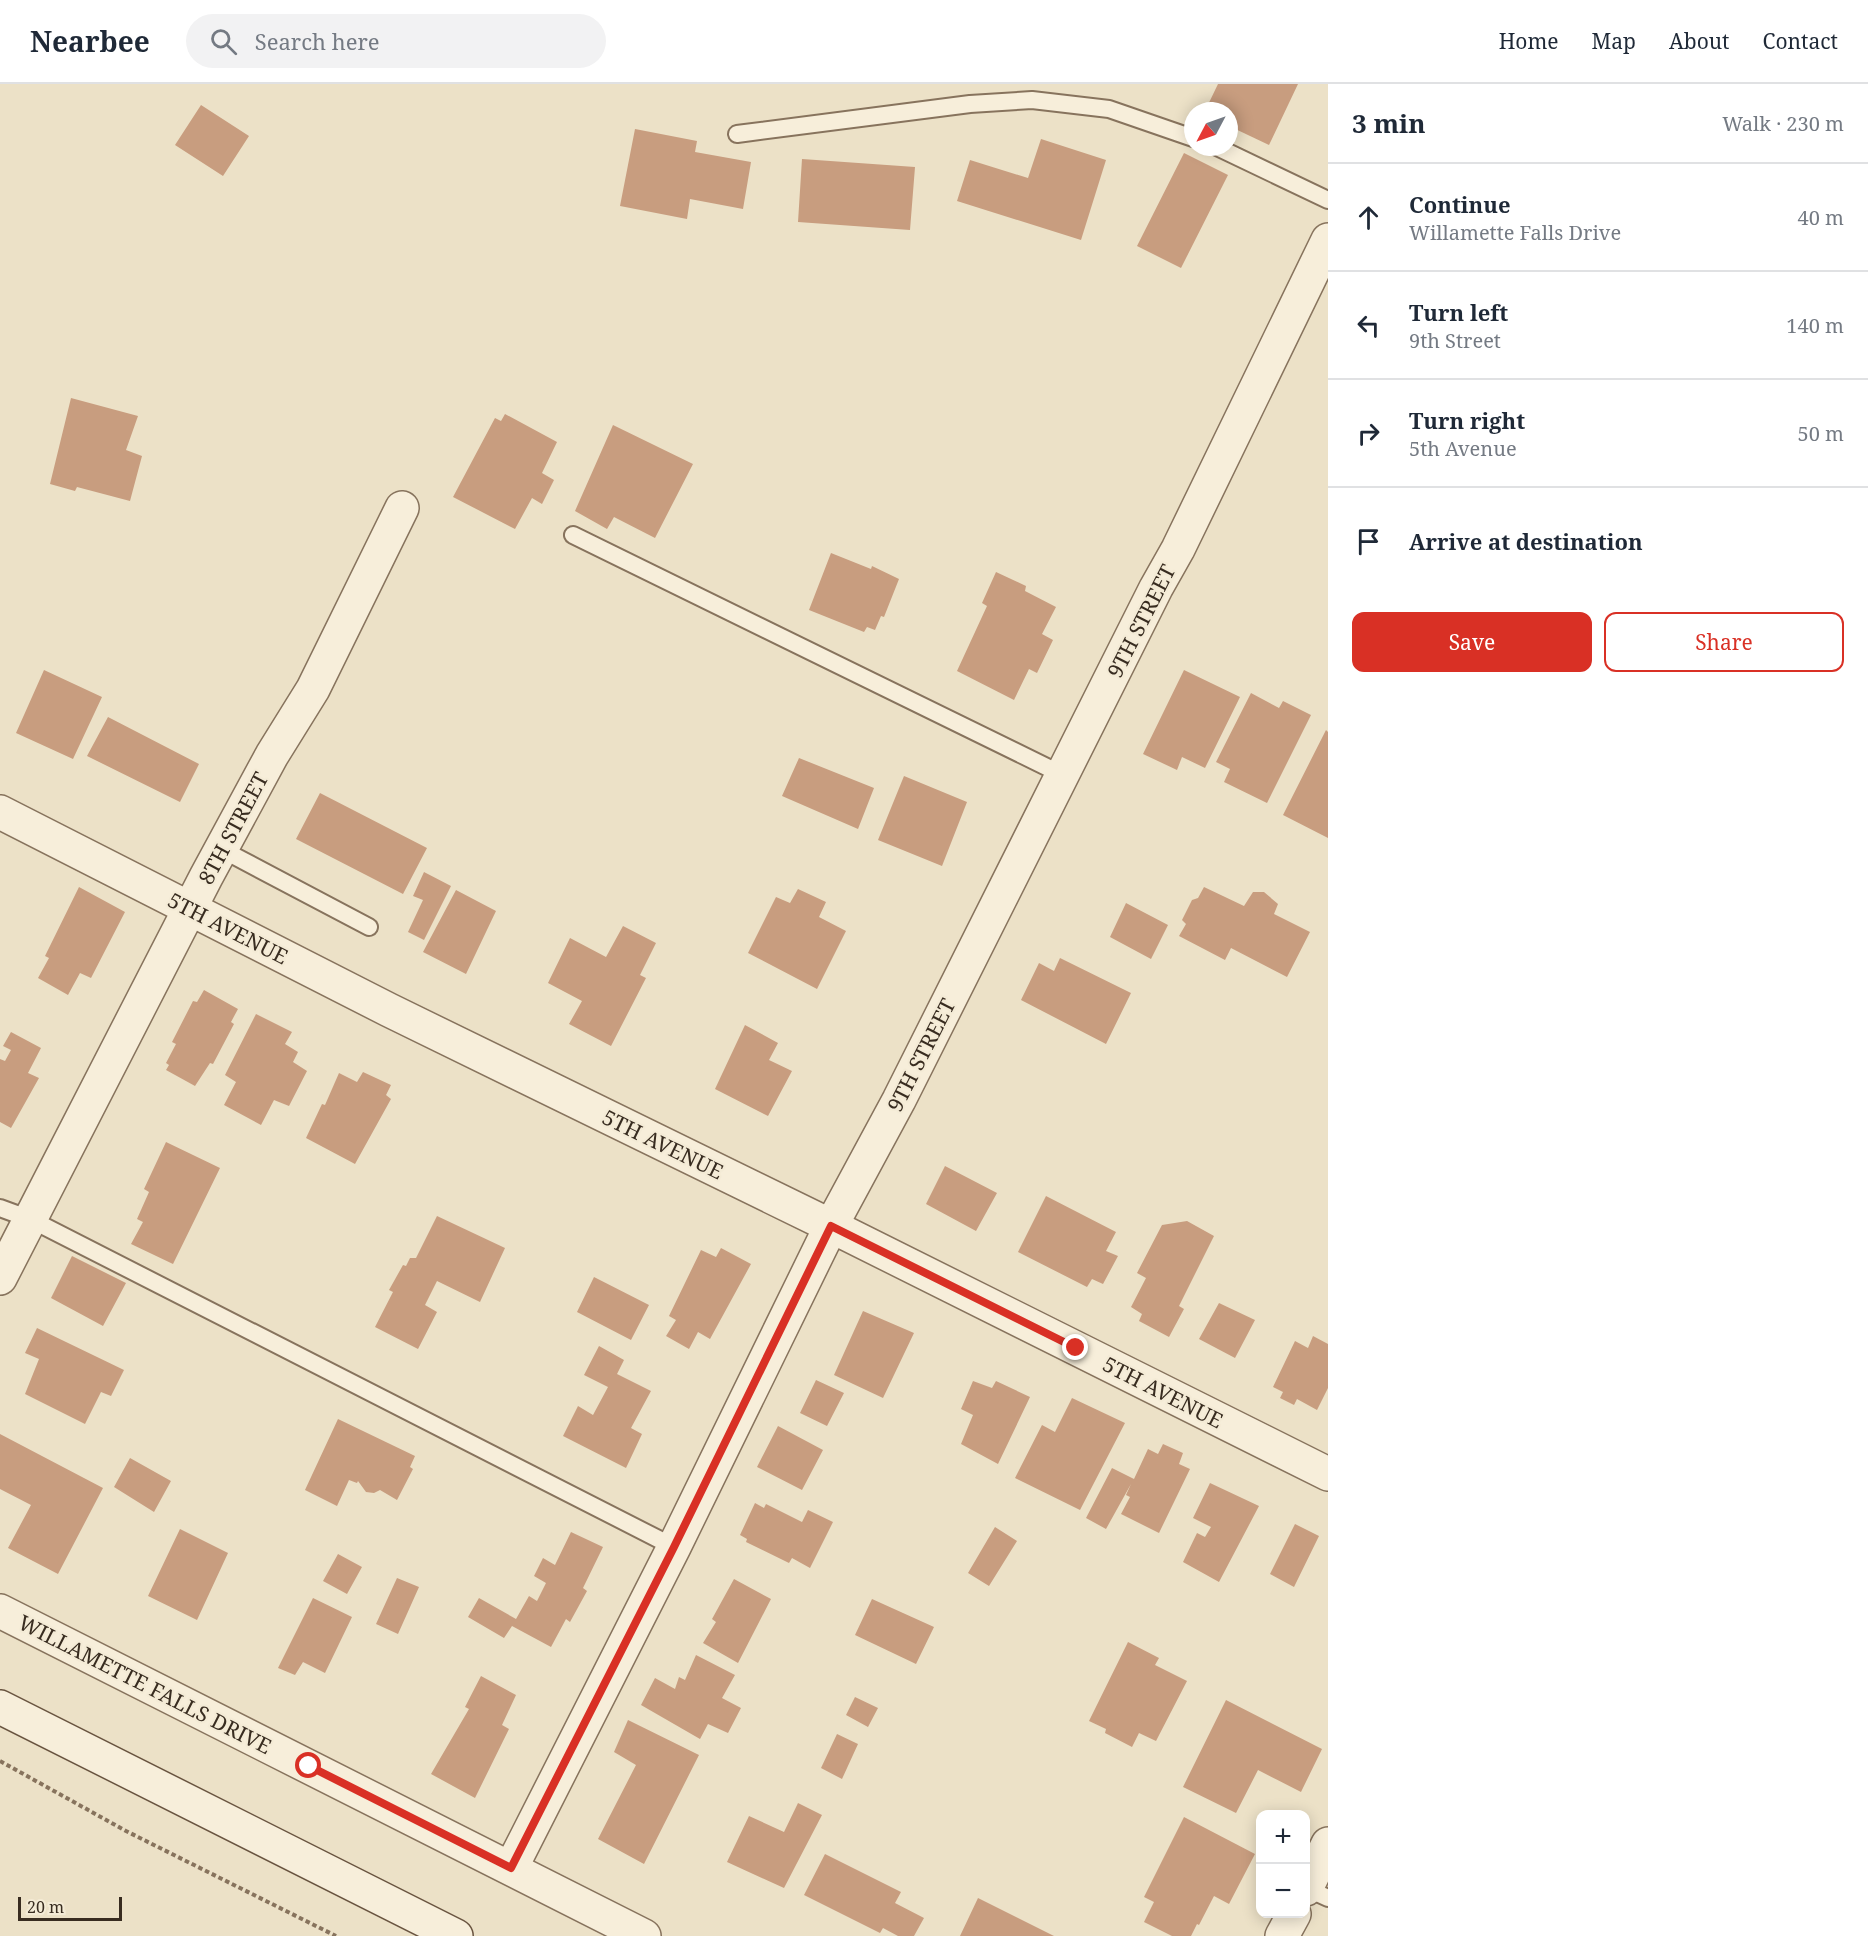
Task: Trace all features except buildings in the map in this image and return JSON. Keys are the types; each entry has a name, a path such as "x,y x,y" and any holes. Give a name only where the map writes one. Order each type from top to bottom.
{"street":[{"name":"9TH STREET","path":"511,1868 674,1547 831,1226 904,1089 1156,588 1178,549 1328,240"},
{"name":"8TH STREET","path":"0,1278 190,909 272,755 313,689 402,508"},
{"name":"5TH AVENUE","path":"0,812 389,1010 831,1226 1328,1474"},
{"name":"WILLAMETTE FALLS DRIVE","path":"0,1611 644,1936"},
{"path":"0,1707 456,1936"},
{"path":"1310,1892 1328,1844"},
{"path":"1282,1936 1294,1918"}],"lane":[{"path":"737,134 1032,99 1108,109 1184,135"},
{"path":"1236,156 1328,200"},
{"path":"573,535 1063,776"},
{"path":"223,850 369,927"},
{"path":"0,1208 30,1219 674,1547"}],"path":[{"path":"0,1761 126,1832 336,1936"}],"route":[{"path":"309,1766 511,1868 674,1547 831,1226 1076,1348"}]}
